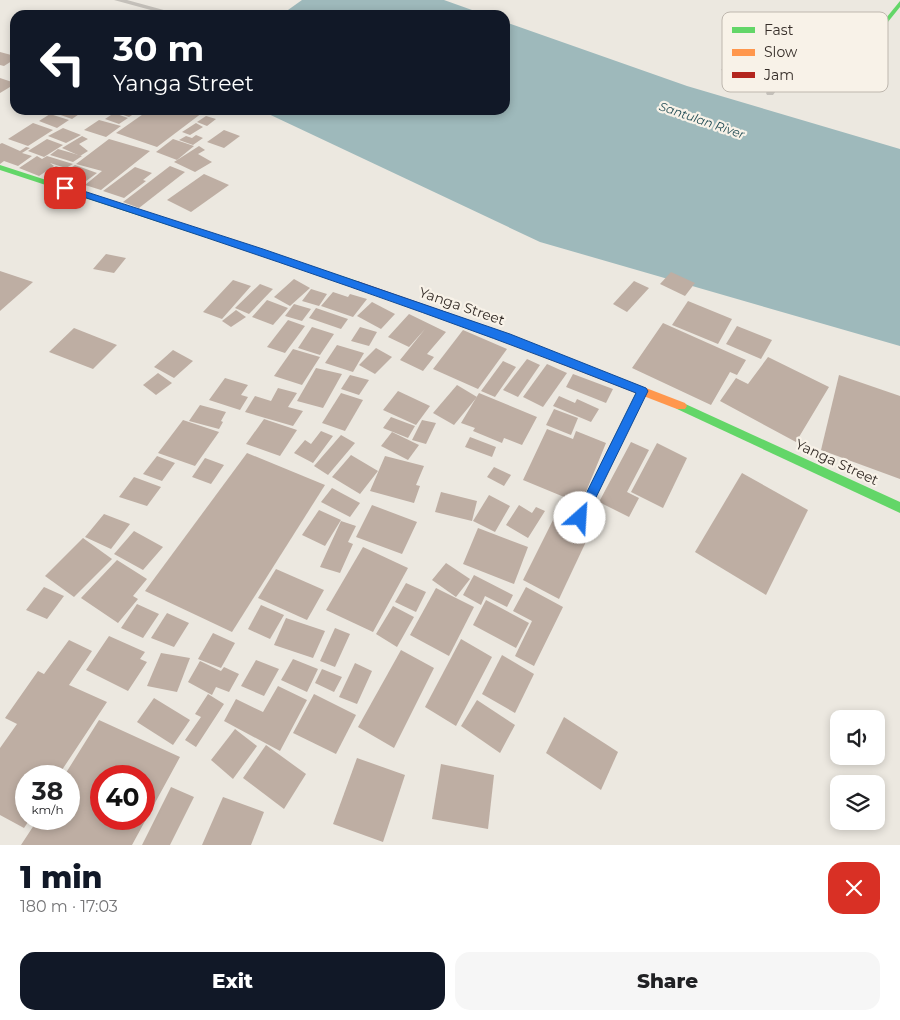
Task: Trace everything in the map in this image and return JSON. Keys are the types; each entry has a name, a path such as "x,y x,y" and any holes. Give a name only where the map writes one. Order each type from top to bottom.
{"street":[{"path":"888,18 900,3"},
{"name":"Yanga Street","path":"0,167 260,251 497,334 642,391 833,475 900,508"},
{"path":"580,518 642,391"}],"lane":[{"path":"118,0 158,10"}],"water":[{"path":"302,0 444,0 472,10 288,10"},
{"name":"Santulan River","path":"510,24 687,86 900,149 900,346 540,242 271,115 510,115"}],"building":[{"path":"0,52 10,55 10,62 4,66 0,65"},
{"path":"0,78 10,81 10,87 0,93"},
{"path":"48,115 69,120 57,128 39,121"},
{"path":"61,115 78,115 72,119"},
{"path":"111,115 128,118 119,124 105,119"},
{"path":"142,115 199,115 157,147 116,133"},
{"path":"206,116 216,119 207,126 197,122"},
{"path":"99,120 121,126 106,137 84,130"},
{"path":"33,123 53,130 28,146 8,139"},
{"path":"196,123 203,127 190,135 182,132"},
{"path":"63,128 81,135 66,143 48,136"},
{"path":"224,130 240,136 224,148 207,142"},
{"path":"196,135 203,138 193,145 179,140 186,136 192,138"},
{"path":"82,136 88,139 79,144 88,151 80,156 62,148"},
{"path":"47,139 63,145 44,157 28,151"},
{"path":"109,139 150,151 101,190 85,185 102,171 76,164"},
{"path":"173,139 194,146 177,160 156,152"},
{"path":"2,143 20,151 26,147 30,148 22,153 32,156 18,166 4,161 0,164 0,144"},
{"path":"199,146 205,150 198,154 212,162 195,172 174,162"},
{"path":"58,149 82,156 73,162 50,155"},
{"path":"37,156 42,159 47,156 73,164 66,168 50,163 54,166 39,176 19,168"},
{"path":"75,165 97,173 82,184 59,176"},
{"path":"56,166 64,169 54,176 47,172"},
{"path":"170,166 185,172 139,208 123,202"},
{"path":"135,167 152,173 143,180 146,181 124,198 103,191"},
{"path":"204,174 229,185 191,212 167,200"},
{"path":"106,254 126,258 114,273 93,269"},
{"path":"0,271 33,282 0,311"},
{"path":"671,272 695,283 685,296 660,284"},
{"path":"294,279 310,288 290,306 274,297"},
{"path":"233,280 251,286 222,319 203,312"},
{"path":"634,281 649,288 627,312 613,304"},
{"path":"260,284 273,289 249,314 235,308"},
{"path":"311,289 327,294 319,306 302,301"},
{"path":"333,292 348,297 350,294 367,299 353,317 321,306"},
{"path":"267,300 288,308 273,325 252,317"},
{"path":"688,301 732,319 718,344 672,325"},
{"path":"372,302 395,314 381,329 357,316"},
{"path":"294,304 311,309 302,321 285,316"},
{"path":"316,308 348,319 341,329 309,318"},
{"path":"236,310 246,317 231,327 222,321"},
{"path":"409,314 446,332 427,354 434,357 423,371 400,360 425,329 409,347 388,337"},
{"path":"288,320 305,326 285,353 267,347"},
{"path":"663,323 746,360 737,375 730,372 711,405 632,368"},
{"path":"737,326 772,340 761,359 726,344"},
{"path":"312,327 334,334 320,355 298,348"},
{"path":"360,327 377,332 369,346 351,341"},
{"path":"74,328 117,345 93,369 49,352"},
{"path":"463,330 507,349 478,389 433,369"},
{"path":"337,345 364,353 353,372 325,363"},
{"path":"376,348 392,357 375,374 359,365"},
{"path":"293,349 320,357 302,385 274,376"},
{"path":"173,350 193,361 174,378 154,367"},
{"path":"768,357 829,387 796,442 720,401 736,378 748,384"},
{"path":"527,359 540,365 518,397 503,390"},
{"path":"503,361 516,367 495,397 481,391"},
{"path":"547,364 567,373 543,407 523,397"},
{"path":"316,368 342,374 323,408 297,401"},
{"path":"158,373 172,383 156,395 143,385"},
{"path":"573,374 613,389 606,403 566,387"},
{"path":"350,375 369,380 359,395 341,389"},
{"path":"839,375 900,396 900,479 821,450"},
{"path":"225,378 248,385 241,395 248,397 240,410 209,400"},
{"path":"457,385 477,397 454,425 433,413"},
{"path":"278,388 297,393 288,407 303,411 293,426 245,412 255,396 271,401"},
{"path":"398,391 430,406 416,425 383,410"},
{"path":"341,393 363,400 345,431 322,423"},
{"path":"479,393 537,417 522,445 504,438 502,443 473,431 475,428 461,423"},
{"path":"559,396 575,403 577,399 599,409 591,422 553,406"},
{"path":"200,405 226,412 219,429 189,421"},
{"path":"554,409 578,418 571,435 546,425"},
{"path":"391,417 415,426 408,438 383,428"},
{"path":"264,419 297,430 280,456 246,444"},
{"path":"183,420 219,432 195,466 158,453"},
{"path":"422,420 436,423 426,444 412,440"},
{"path":"547,429 573,439 576,431 606,443 581,504 523,480"},
{"path":"321,431 333,436 313,463 294,453 305,440 311,444"},
{"path":"392,432 419,445 408,460 381,446"},
{"path":"341,435 355,443 328,475 314,466"},
{"path":"470,437 496,447 492,457 465,447"},
{"path":"631,442 649,450 627,492 639,498 629,517 599,502"},
{"path":"657,443 687,458 663,508 631,492"},
{"path":"247,453 325,485 232,632 145,591"},
{"path":"351,455 378,471 360,494 332,477"},
{"path":"157,456 175,463 162,481 143,474"},
{"path":"385,456 424,466 416,485 420,486 414,503 370,491"},
{"path":"205,458 224,465 211,484 192,477"},
{"path":"494,467 511,475 504,486 487,477"},
{"path":"742,473 808,510 766,595 695,552"},
{"path":"134,477 161,487 147,506 119,497"},
{"path":"332,488 360,503 350,517 321,502"},
{"path":"441,492 477,501 472,521 435,512"},
{"path":"489,495 510,506 495,532 473,521"},
{"path":"372,505 417,522 402,554 356,537"},
{"path":"519,505 532,513 536,507 545,511 528,538 506,525"},
{"path":"319,510 341,520 325,546 302,535"},
{"path":"104,514 130,524 111,549 85,537"},
{"path":"556,514 591,531 559,599 523,580"},
{"path":"341,521 356,526 348,542 353,544 340,573 320,567"},
{"path":"478,528 528,547 514,584 463,564"},
{"path":"134,531 163,547 143,570 114,554"},
{"path":"83,538 112,559 74,597 45,576"},
{"path":"363,547 408,568 373,632 326,610"},
{"path":"117,560 147,579 133,596 138,599 118,623 81,598"},
{"path":"446,563 470,579 456,597 432,580"},
{"path":"276,569 324,590 307,620 258,598"},
{"path":"474,575 513,595 507,607 485,596 481,605 463,595"},
{"path":"406,583 426,592 416,612 395,602"},
{"path":"44,587 64,596 47,619 26,610"},
{"path":"526,587 563,607 534,666 515,656 532,621 513,611"},
{"path":"436,588 474,607 449,656 410,635"},
{"path":"486,600 529,623 516,648 473,625"},
{"path":"137,604 159,614 143,638 121,628"},
{"path":"261,605 284,615 270,639 248,629"},
{"path":"393,606 414,617 397,647 376,634"},
{"path":"167,613 189,623 174,647 151,638"},
{"path":"286,618 325,631 313,658 274,645"},
{"path":"335,628 350,634 335,667 320,661"},
{"path":"213,633 235,643 221,668 198,659"},
{"path":"109,636 145,652 140,659 147,662 128,691 86,670"},
{"path":"461,639 492,657 456,726 425,707"},
{"path":"69,640 92,651 69,685 107,702 65,765 15,765 15,823 0,815 0,748 17,724 5,718 38,671 44,674"},
{"path":"401,650 434,668 394,748 358,727"},
{"path":"161,653 190,658 177,692 147,686"},
{"path":"502,655 534,674 515,713 482,694"},
{"path":"293,659 318,669 307,692 281,680"},
{"path":"256,660 279,669 264,696 241,686"},
{"path":"200,661 221,671 224,667 239,674 229,692 216,687 212,695 188,682"},
{"path":"355,663 372,671 357,704 339,697"},
{"path":"322,669 342,677 334,692 315,683"},
{"path":"278,686 307,700 280,751 224,721 236,699 263,712"},
{"path":"208,694 224,704 196,747 185,740 201,717 195,714"},
{"path":"314,694 356,715 336,754 293,733"},
{"path":"154,698 190,720 173,745 137,722"},
{"path":"477,700 515,725 500,753 461,726"},
{"path":"564,717 618,752 601,790 546,753"},
{"path":"99,720 180,757 155,803 155,765 90,765 90,830 140,830 132,845 21,845 31,830 80,830 80,765 71,765"},
{"path":"235,729 257,746 233,779 211,760"},
{"path":"266,745 306,774 284,809 243,778"},
{"path":"357,758 405,775 383,842 333,824"},
{"path":"441,764 494,775 488,829 432,819"},
{"path":"171,787 194,797 170,845 142,845 150,830 155,830 155,819"},
{"path":"223,797 264,812 251,845 202,845"}],"traffic: fast":[{"path":"888,18 900,3"},
{"path":"0,167 357,284"},
{"path":"580,518 642,391"},
{"path":"681,406 900,508"}],"traffic: slow":[{"path":"482,329 681,406"}],"traffic: jam":[{"path":"357,284 482,329"}],"route":[{"path":"65,188 260,251 506,337 642,391 580,518"}]}
